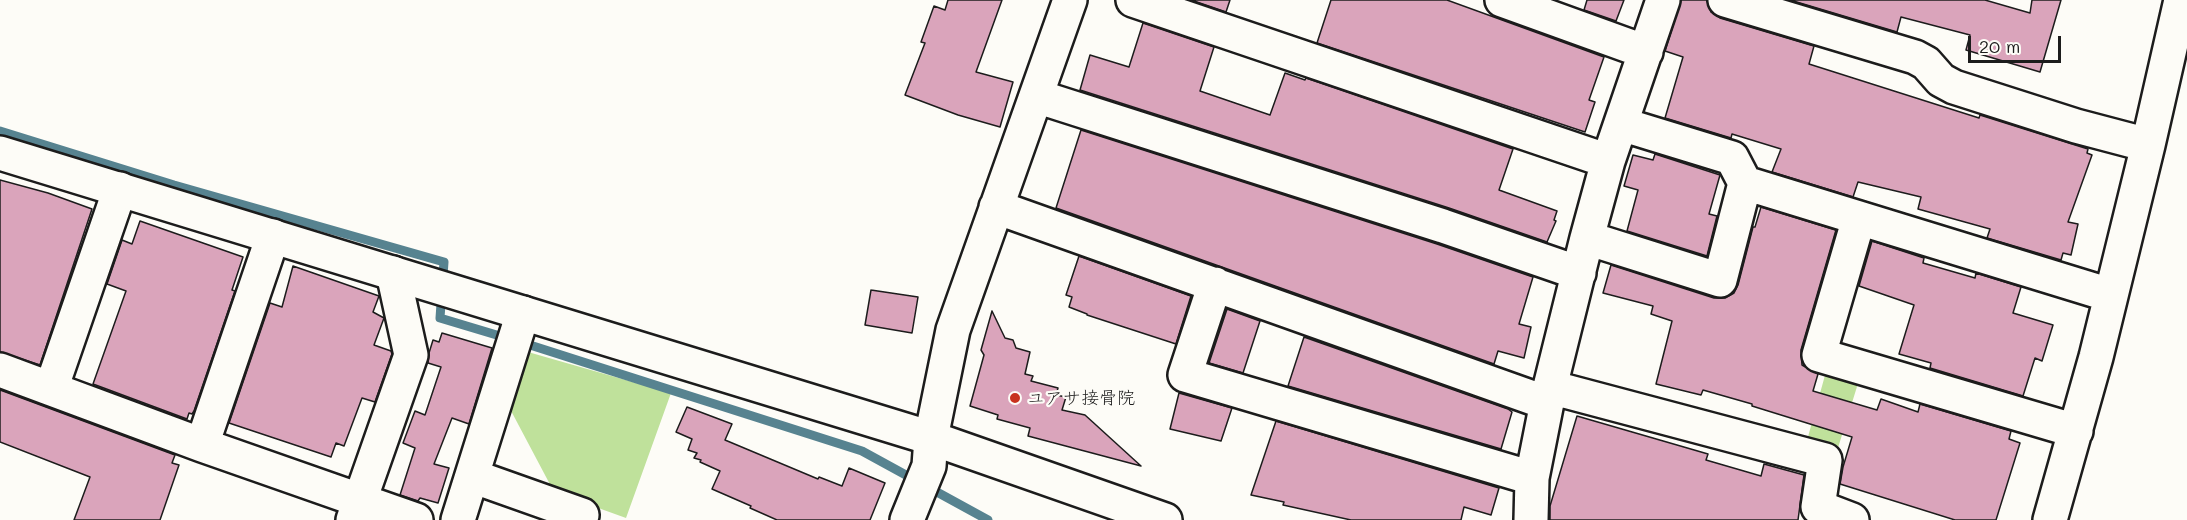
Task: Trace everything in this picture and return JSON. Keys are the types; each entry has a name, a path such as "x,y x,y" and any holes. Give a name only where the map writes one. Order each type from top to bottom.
{"street":[{"path":"908,520 929,466 931,438 954,330 1070,0"},
{"path":"1133,0 1608,161"},
{"path":"1502,0 1646,52"},
{"path":"1531,520 1532,478 1548,395 1587,238 1608,161 1663,0"},
{"path":"1725,0 1915,57 1926,63 1941,80 1954,87 2076,126 2148,145"},
{"path":"2050,520 2076,430 2148,145 2181,0"},
{"path":"1036,96 1443,226 1579,273"},
{"path":"1587,238 1720,280 1745,183 1732,158 1621,124"},
{"path":"0,153 393,273 522,317 931,438 1156,519"},
{"path":"1745,183 1850,213 1859,219 2110,295"},
{"path":"51,389 120,189"},
{"path":"996,207 1215,284 1548,395 1825,460 1818,507 1852,520"},
{"path":"1859,219 1819,355 2076,430"},
{"path":"202,445 273,236"},
{"path":"357,510 411,355 393,273"},
{"path":"1215,284 1185,375 1532,478"},
{"path":"458,520 522,317"},
{"path":"0,370 202,445 357,510 416,520"},
{"path":"472,476 582,515"}],"green space":[{"path":"528,352 671,393 626,518 554,492 509,407"},
{"path":"1827,368 1860,377 1837,451 1806,444"}],"building":[{"path":"948,0 1002,0 976,72 1013,82 1000,127 958,115 905,95 925,43 921,42 934,6 945,10"},
{"path":"1191,0 1230,0 1226,12"},
{"path":"1331,0 1447,0 1604,57 1589,100 1595,102 1585,132 1317,43"},
{"path":"1587,0 1624,0 1616,21 1584,10"},
{"path":"1681,0 1707,0 1711,12 1720,18 1814,46 1809,64 1979,118 1980,115 2088,149 2087,153 2092,155 2068,222 2078,224 2071,255 2063,253 2061,260 1987,238 1990,229 1918,209 1921,197 1858,182 1853,197 1772,172 1781,149 1732,134 1731,138 1665,118 1683,57 1665,51"},
{"path":"1790,0 1985,0 2030,13 2032,0 2061,0 2040,72 1966,50 1970,35 1901,17 1897,32"},
{"path":"1143,23 1214,47 1200,91 1270,115 1285,73 1305,80 1306,78 1513,149 1499,190 1557,211 1554,220 1556,221 1547,242 1449,208 1080,90 1090,55 1129,67"},
{"path":"1081,130 1533,277 1519,324 1531,327 1524,358 1498,351 1494,364 1056,208"},
{"path":"1655,154 1720,175 1709,214 1717,216 1707,256 1627,231 1638,190 1624,186 1633,155 1653,160"},
{"path":"0,180 48,193 92,209 40,365 0,352"},
{"path":"1761,207 1836,230 1801,350 1802,365 1818,374 1813,391 1877,410 1881,399 1918,412 1920,404 2011,431 2009,439 2020,443 1996,520 1955,520 1840,484 1852,437 1703,390 1701,395 1656,384 1672,321 1651,314 1653,306 1603,293 1611,265 1714,298 1725,298 1734,293 1738,285 1753,227 1755,227"},
{"path":"140,221 243,257 232,290 235,291 194,411 192,414 189,413 187,419 93,384 126,291 107,284 122,240 132,244"},
{"path":"1872,241 1924,258 1923,263 1975,278 1976,273 2021,287 2013,313 2053,325 2042,361 2035,358 2023,396 1930,368 1931,363 1899,354 1914,305 1859,286"},
{"path":"1079,256 1191,296 1176,344 1069,307 1072,297 1066,295"},
{"path":"293,266 379,296 373,312 384,318 374,345 391,351 392,354 375,402 362,398 344,446 336,443 331,457 229,423 270,303 282,307"},
{"path":"871,290 918,297 912,333 865,325"},
{"path":"1227,309 1260,321 1243,373 1209,363"},
{"path":"992,311 1005,338 1013,340 1016,348 1030,352 1025,374 1033,376 1031,381 1058,388 1056,395 1066,397 1062,410 1085,415 1141,466 1028,436 1030,428 997,419 998,415 970,406 984,355 981,350"},
{"path":"442,333 492,348 469,424 452,418 434,464 449,468 438,503 420,498 418,501 400,495 415,448 403,443 415,411 425,415 441,367 428,363 429,353 433,340 439,342"},
{"path":"1304,337 1508,409 1512,412 1501,449 1288,386"},
{"path":"0,390 175,455 172,463 179,465 160,520 74,520 90,477 0,442"},
{"path":"1179,393 1232,408 1221,441 1170,429"},
{"path":"687,407 732,424 725,440 818,479 819,477 842,486 849,468 885,483 870,520 777,520 712,489 720,471 694,458 697,453 688,450 692,439 676,432"},
{"path":"1577,416 1708,454 1706,460 1761,476 1764,464 1804,475 1798,520 1550,520 1550,506"},
{"path":"1276,421 1499,488 1491,515 1464,507 1461,520 1351,520 1283,505 1284,502 1251,495"}],"waterway":[{"path":"0,131 174,185 444,262 440,318 862,451 988,520"}],"place":[{"name":"ユアサ接骨院","path":"1015,398"}]}
